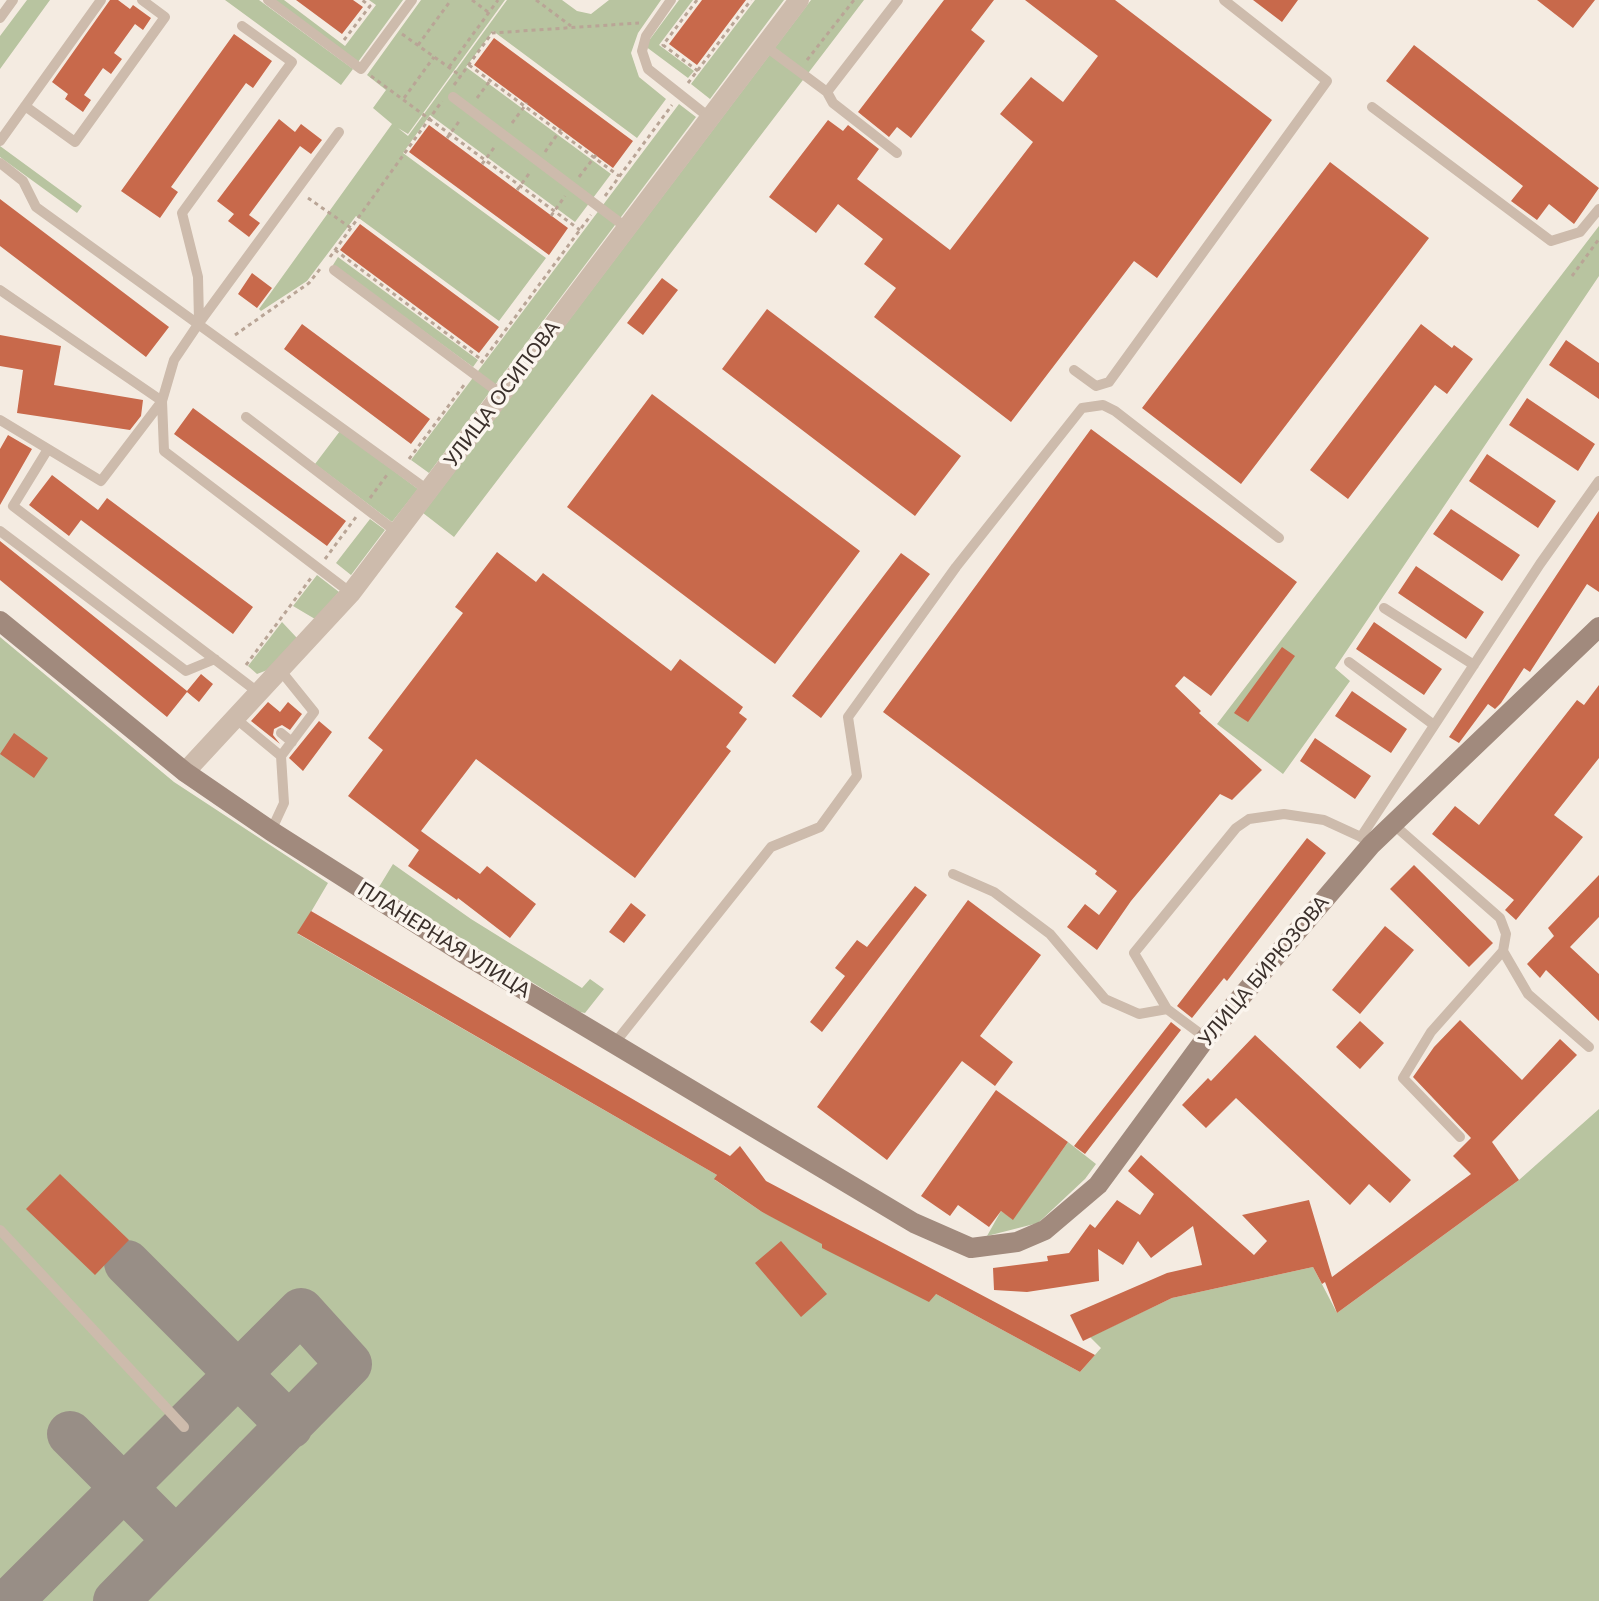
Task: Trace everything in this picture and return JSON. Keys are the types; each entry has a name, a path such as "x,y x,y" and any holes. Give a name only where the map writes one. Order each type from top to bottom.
{"main road":[{"name":"ПЛАНЕРНАЯ УЛИЦА","path":"0,621 185,772 271,831 614,1044 914,1223"},
{"name":"УЛИЦА БИРЮЗОВА","path":"914,1223 971,1248 1017,1242 1045,1230 1098,1185 1206,1038 1366,841 1393,824 1599,627"}],"street":[{"name":"УЛИЦА ОСИПОВА","path":"185,772 249,707 351,593 799,0"}],"lane":[{"path":"0,18 13,0"},
{"path":"0,141 101,0"},
{"path":"25,106 75,142 165,17 142,0"},
{"path":"268,0 361,69 412,0"},
{"path":"671,0 655,22 642,51 648,69 710,118"},
{"path":"827,92 898,0"},
{"path":"1074,370 1096,386 1109,382 1327,81 1224,0"},
{"path":"199,323 198,277 182,213 292,62 242,26"},
{"path":"765,46 827,92 833,103 897,153"},
{"path":"451,93 627,228"},
{"path":"1372,107 1551,241 1580,232 1599,209"},
{"path":"339,132 174,360 162,401 164,451 351,593"},
{"path":"0,163 23,181 36,207 429,491"},
{"path":"334,270 501,394"},
{"path":"0,290 162,401"},
{"path":"0,420 101,481 162,401"},
{"path":"614,1044 771,847 820,827 857,776 848,717 956,567 1082,408 1103,405 1115,411 1279,538"},
{"path":"246,417 398,533"},
{"path":"48,449 13,506 215,659 281,756 284,803 271,831"},
{"path":"1206,1038 1167,1009 1134,953 1236,828 1249,819 1284,814 1324,820 1366,841 1434,725 1599,481"},
{"path":"0,531 186,671 215,659"},
{"path":"1384,608 1474,665"},
{"path":"1349,662 1434,725"},
{"path":"281,671 314,712 281,756"},
{"path":"281,733 292,742"},
{"path":"1393,824 1500,918 1506,934 1503,951 1431,1032 1403,1078 1460,1137"},
{"path":"953,874 994,892 1050,934 1105,999 1139,1014 1167,1009"},
{"path":"1503,951 1528,994 1589,1047"},
{"path":"0,1230 184,1427"}],"path":[{"path":"332,33 343,42 370,6 362,0"},
{"path":"418,45 451,0"},
{"path":"472,0 489,12"},
{"path":"449,67 498,0"},
{"path":"536,0 572,26"},
{"path":"697,0 663,45 698,71"},
{"path":"401,470 751,0"},
{"path":"798,71 854,0"},
{"path":"225,342 309,283 492,33 655,22"},
{"path":"393,26 461,76"},
{"path":"404,98 434,57"},
{"path":"469,65 619,176"},
{"path":"361,69 580,230"},
{"path":"296,190 351,228"},
{"path":"1572,276 1599,239"},
{"path":"335,250 482,360"}],"green space":[{"path":"27,0 50,0 0,69 0,36"},
{"path":"225,0 259,0 353,69 341,85"},
{"path":"274,0 284,0 345,46 376,5 369,0 403,0 358,62"},
{"path":"421,0 505,0 408,134 398,128 408,136 507,0 562,0 577,11 591,14 609,0 661,0 638,33 631,53 639,77 666,99 637,138 493,31 466,67 611,174 575,222 430,115 403,153 546,258 499,321 356,216 307,281 261,311 259,309 392,124 373,108 386,90 367,75"},
{"path":"679,0 693,0 659,45 694,71 688,78 645,46"},
{"path":"755,0 784,0 710,99 691,84"},
{"path":"811,0 864,0 454,537 423,513"},
{"path":"679,104 696,117 429,473 411,460"},
{"path":"0,146 82,206 77,213 0,157"},
{"path":"1599,226 1599,276 1335,668 1350,681 1283,774 1217,724"},
{"path":"338,257 478,360 473,367 333,265"},
{"path":"340,431 418,489 392,522 315,464"},
{"path":"370,519 385,530 351,575 336,563"},
{"path":"317,575 339,592 315,619 293,606"},
{"path":"282,622 297,638 270,669 257,674 248,666"},
{"path":"0,637 174,782 328,883 298,934 717,1175 715,1180 762,1212 936,1294 1080,1372 1101,1348 1090,1337 1172,1298 1313,1267 1337,1313 1519,1180 1599,1109 1599,1601 0,1601"},
{"path":"393,864 471,919 582,988 590,979 604,989 585,1013 580,1012 379,887"},
{"path":"1068,1142 1096,1164 1085,1179 1038,1223 987,1236 1001,1211 1013,1219"}],"building":[{"path":"110,0 118,0 130,9 133,5 151,18 143,30 135,24 114,53 122,59 111,74 103,68 84,95 91,100 83,112 65,99 68,94 52,82"},
{"path":"296,0 353,0 363,7 342,34"},
{"path":"702,0 746,0 697,65 669,44"},
{"path":"944,0 994,0 971,30 985,41 911,138 897,127 889,137 858,112"},
{"path":"1025,0 1115,0 1272,120 1157,278 1134,261 1011,422 874,317 896,288 864,264 883,239 838,204 816,233 769,197 828,120 843,131 848,125 879,149 857,179 950,250 1033,142 1000,114 1031,77 1063,102 1098,56"},
{"path":"1253,0 1298,0 1282,22"},
{"path":"1537,0 1595,0 1573,28"},
{"path":"234,34 272,61 253,88 246,83 171,187 178,192 160,218 121,191"},
{"path":"494,38 633,141 613,168 474,65"},
{"path":"1414,45 1599,188 1574,224 1549,204 1537,220 1511,201 1523,186 1386,81"},
{"path":"279,119 295,132 301,124 322,140 311,154 300,146 249,215 260,223 249,237 228,221 234,214 217,201"},
{"path":"429,125 568,228 549,255 409,152"},
{"path":"1330,162 1429,238 1241,484 1142,408"},
{"path":"0,199 169,327 146,357 0,246"},
{"path":"360,224 499,327 479,353 340,250"},
{"path":"252,273 272,288 257,308 238,294"},
{"path":"662,278 678,290 643,335 627,323"},
{"path":"767,309 961,456 915,516 722,369"},
{"path":"302,324 430,419 411,444 284,349"},
{"path":"1421,324 1452,348 1454,345 1473,359 1447,394 1435,385 1348,499 1310,470"},
{"path":"0,335 61,346 54,385 143,400 141,416 130,430 17,413 23,370 0,366"},
{"path":"1566,340 1599,363 1599,399 1549,365"},
{"path":"652,394 860,551 775,664 567,507"},
{"path":"1527,398 1595,444 1578,471 1509,425"},
{"path":"193,408 346,521 327,546 174,434"},
{"path":"1091,429 1297,582 1211,696 1184,676 1175,686 1201,711 1199,713 1262,770 1232,800 1220,794 1131,901 1097,950 1067,927 1085,904 1099,915 1117,891 1095,874 1097,871 883,712"},
{"path":"8,435 32,449 0,505 0,449"},
{"path":"1487,454 1556,501 1538,528 1469,481"},
{"path":"52,475 98,510 107,498 253,607 233,634 81,520 69,536 29,505"},
{"path":"1451,509 1520,555 1502,581 1433,534"},
{"path":"1599,511 1599,592 1587,584 1530,672 1524,668 1495,709 1488,704 1459,743 1449,737"},
{"path":"0,541 187,691 201,674 213,684 199,702 187,692 167,717 0,580"},
{"path":"497,552 536,582 543,573 671,671 680,659 743,707 739,713 747,719 726,747 731,751 635,878 476,759 421,831 480,874 487,866 536,904 510,938 458,898 408,866 419,850 348,796 383,750 368,738 463,613 455,607"},
{"path":"901,553 930,574 821,718 792,696"},
{"path":"1416,566 1484,612 1466,639 1398,593"},
{"path":"1374,622 1442,669 1424,695 1356,649"},
{"path":"1282,647 1295,656 1248,722 1234,713"},
{"path":"1599,685 1599,758 1554,815 1583,837 1516,920 1505,910 1514,900 1432,834 1455,806 1479,825 1577,700 1584,705"},
{"path":"1352,691 1407,729 1391,753 1335,716"},
{"path":"268,702 280,712 288,702 302,714 290,730 282,725 274,729 273,735 280,744 251,721"},
{"path":"319,721 332,732 303,771 289,758"},
{"path":"14,733 48,758 34,778 0,754"},
{"path":"1315,738 1371,776 1355,799 1300,761"},
{"path":"1307,838 1326,853 1227,981 1224,978 1192,1018 1177,1006"},
{"path":"1414,865 1493,943 1469,967 1390,889"},
{"path":"1599,875 1599,917 1570,947 1599,974 1599,1021 1546,970 1540,978 1527,964 1554,936 1548,928"},
{"path":"915,886 927,895 822,1032 810,1022 845,976 835,968 857,940 867,947"},
{"path":"968,900 1041,955 980,1036 1013,1062 995,1086 962,1061 887,1160 817,1107"},
{"path":"631,903 646,915 624,943 609,932"},
{"path":"311,911 730,1156 740,1146 766,1181 1095,1355 1080,1372 936,1294 929,1302 822,1248 822,1244 762,1212 714,1179 717,1175 297,933"},
{"path":"1385,926 1414,950 1360,1014 1332,990"},
{"path":"1460,1020 1522,1080 1560,1039 1577,1055 1492,1142 1519,1180 1337,1313 1325,1282 1322,1284 1313,1267 1172,1298 1083,1341 1070,1315 1167,1273 1202,1265 1193,1226 1151,1258 1138,1241 1123,1265 1098,1249 1099,1281 1027,1292 994,1290 993,1268 1048,1261 1047,1256 1069,1253 1090,1224 1095,1228 1117,1200 1140,1215 1154,1194 1128,1171 1141,1155 1254,1255 1267,1241 1242,1215 1309,1200 1332,1277 1471,1174 1453,1156 1471,1138 1413,1077 1434,1047"},
{"path":"1360,1021 1384,1043 1360,1069 1336,1047"},
{"path":"1171,1022 1181,1030 1085,1154 1074,1146"},
{"path":"1255,1035 1411,1180 1390,1203 1369,1184 1350,1205 1236,1098 1206,1128 1182,1105 1208,1078 1211,1081"},
{"path":"996,1090 1068,1142 1013,1220 1001,1211 989,1227 958,1205 950,1216 921,1196"},
{"path":"60,1174 129,1240 95,1275 26,1209"},
{"path":"781,1241 827,1294 801,1317 755,1263"}],"taxiway":[{"path":"127,1263 290,1426"},
{"path":"10,1601 301,1311 349,1364 116,1601"},
{"path":"70,1434 176,1540"}]}
